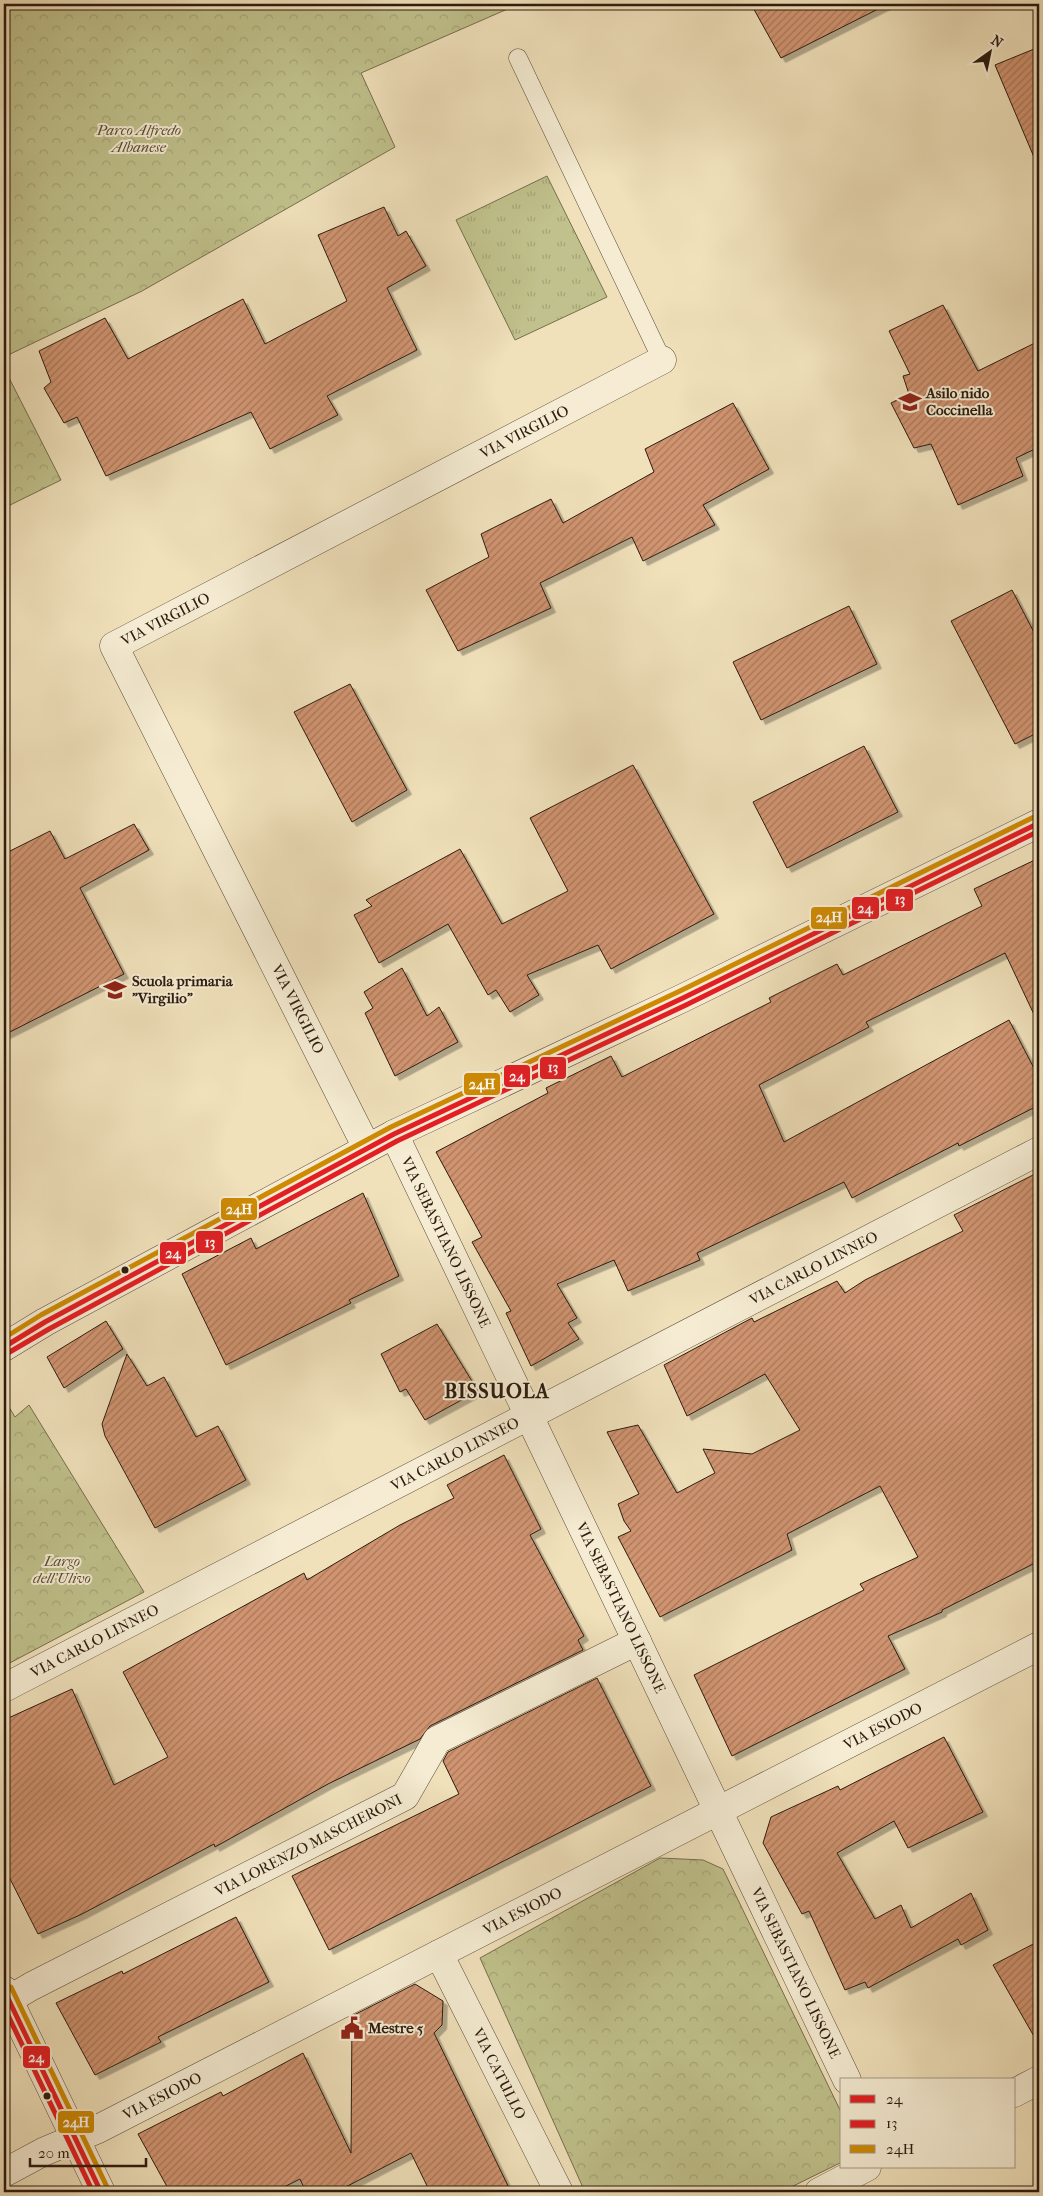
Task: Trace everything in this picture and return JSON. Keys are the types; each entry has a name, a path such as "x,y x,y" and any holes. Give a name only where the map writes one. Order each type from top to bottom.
{"street":[{"name":"VIA VIRGILIO","path":"367,1148 114,646 662,360"},
{"path":"4,1347 54,1317 394,1134 683,998 1039,823"},
{"name":"VIA SEBASTIANO LISSONE","path":"394,1134 846,2078"},
{"name":"VIA CARLO LINNEO","path":"4,1688 1039,1150"},
{"name":"VIA LORENZO MASCHERONI","path":"6,1995 32,1986 405,1796 437,1740 637,1641"},
{"name":"VIA ESIODO","path":"4,2173 43,2152 98,2129 1039,1646"},
{"name":"VIA CATULLO","path":"439,1954 559,2192"},
{"path":"6,1995 101,2192"},
{"path":"819,2192 865,2168"}],"lane":[{"path":"518,58 662,360"}],"green space":[{"name":"Parco Alfredo Albanese","path":"4,4 519,4 361,73 395,147 142,291 4,357"},
{"path":"547,176 607,297 515,340 456,220"},
{"path":"4,368 61,480 4,508"},
{"name":"Largo dell'Ulivo","path":"4,1399 15,1417 29,1405 144,1592 4,1666"},
{"path":"660,1858 703,1860 723,1869 840,2110 840,2163 781,2192 585,2192 480,1958"}],"building":[{"path":"751,4 888,4 781,58"},
{"path":"1039,47 1039,169 995,65"},
{"path":"384,207 398,236 406,231 426,266 387,288 417,350 327,396 338,415 270,449 251,412 106,476 77,417 64,423 44,388 51,382 39,351 105,318 128,359 243,299 265,344 347,301 318,235"},
{"path":"943,305 978,371 1039,341 1039,447 1016,458 1023,476 958,505 931,444 914,448 891,403 909,394 903,376 910,374 889,331"},
{"path":"733,403 769,469 703,505 715,525 643,561 632,537 540,583 551,608 458,651 426,590 489,557 481,534 551,499 563,523 654,472 645,449"},
{"path":"1012,590 1039,642 1039,732 1015,744 951,621"},
{"path":"849,606 877,664 761,720 733,662"},
{"path":"350,684 407,790 352,822 294,712"},
{"path":"864,746 898,812 787,868 753,802"},
{"path":"633,765 714,914 611,969 598,945 527,975 539,995 510,1012 496,990 488,995 448,924 379,963 354,915 372,906 366,900 460,849 502,924 568,891 530,818"},
{"path":"134,824 149,850 80,888 124,974 4,1035 4,854 50,831 65,859"},
{"path":"1039,858 1039,1025 1005,953 866,1022 869,1027 759,1085 784,1142 1009,1020 1039,1078 1039,1105 959,1146 958,1143 852,1198 844,1182 697,1253 700,1260 628,1291 614,1260 557,1284 577,1318 568,1323 579,1339 531,1366 506,1313 511,1311 472,1242 482,1237 436,1152 548,1093 546,1088 611,1056 622,1077 771,1002 769,998 837,964 843,975 982,906 974,889"},
{"path":"402,968 427,1016 439,1007 458,1042 395,1076 365,1013 373,1008 364,992"},
{"path":"1039,1172 1039,1561 942,1610 942,1612 888,1636 905,1669 732,1756 694,1675 864,1590 860,1584 918,1557 880,1486 787,1534 792,1550 660,1617 618,1537 631,1531 624,1521 618,1504 639,1494 607,1432 638,1425 677,1493 715,1473 703,1449 752,1454 800,1430 765,1374 687,1416 664,1365 752,1318 754,1322 837,1281 845,1293 865,1280 963,1231 954,1215"},
{"path":"363,1193 399,1276 349,1300 351,1303 226,1365 182,1274 251,1238 256,1249"},
{"path":"106,1321 123,1349 64,1388 47,1357"},
{"path":"437,1324 478,1391 425,1420 406,1389 400,1392 381,1354"},
{"path":"127,1354 147,1386 164,1377 196,1437 218,1426 246,1480 155,1528 105,1436 102,1424"},
{"path":"504,1455 541,1529 530,1535 584,1636 578,1640 583,1650 430,1726 420,1739 328,1784 215,1847 214,1844 82,1914 38,1934 4,1867 4,1720 72,1689 114,1785 168,1757 123,1672 304,1573 307,1580 400,1525 454,1498 447,1485"},
{"path":"597,1678 651,1786 329,1950 292,1876 459,1794 443,1761 448,1752"},
{"path":"944,1737 983,1812 908,1848 894,1821 837,1853 875,1919 901,1905 911,1928 971,1893 988,1930 961,1945 958,1939 868,1988 865,1982 845,1990 809,1911 802,1914 763,1843 771,1817 838,1786 840,1790"},
{"path":"236,1917 269,1982 158,2037 161,2042 95,2075 56,2003 122,1971 123,1974"},
{"path":"1039,1941 1039,2045 993,1965"},
{"path":"415,1984 443,2001 442,2025 434,2033 511,2192 430,2192 411,2153 336,2192 306,2192 300,2179 274,2192 170,2192 138,2134 221,2092 223,2096 303,2053 351,2153 352,2016"}],"transit line":[{"name":"24H","path":"4,1338 41,1315 391,1127 680,991 1036,816"},
{"name":"24","path":"4,1347 45,1322 394,1134 683,998 1039,823"},
{"name":"13","path":"8,1353 397,1141 686,1005 1039,831"},
{"name":"24H","path":"11,1987 108,2189"},
{"name":"24","path":"4,1990 101,2192"},
{"name":"13","path":"4,2007 93,2192"}],"place":[{"name":"Asilo nido Coccinella","path":"910,402"},
{"name":"Scuola primaria \"Virgilio\"","path":"115,990"},
{"name":"Mestre 5","path":"352,2028"}],"district":[{"name":"BISSUOLA","path":"497,1391"}]}
